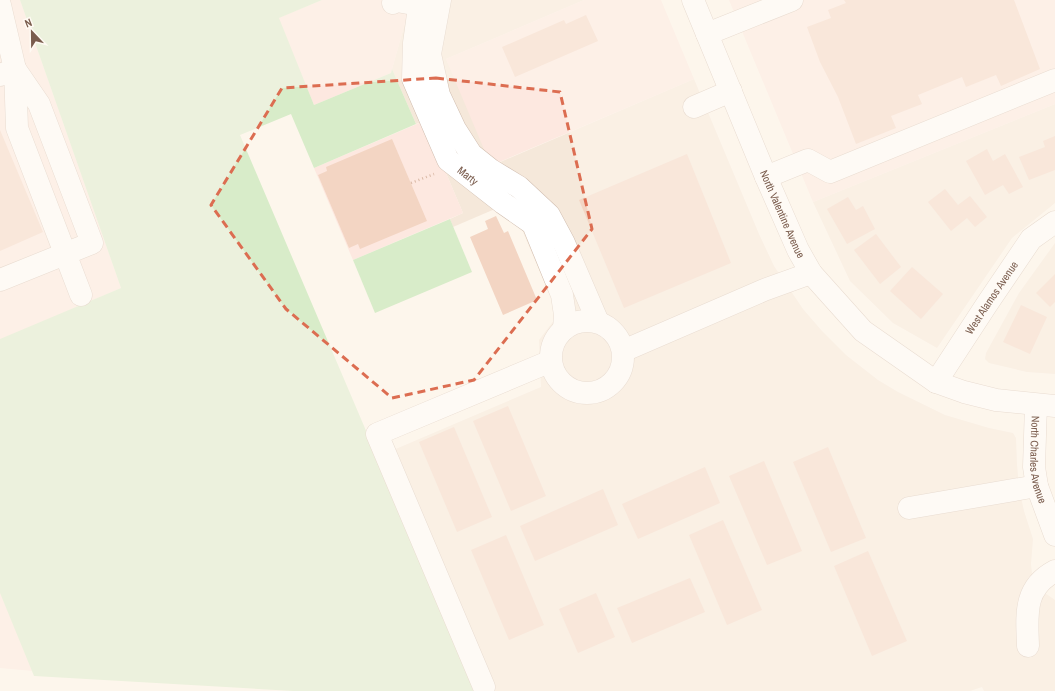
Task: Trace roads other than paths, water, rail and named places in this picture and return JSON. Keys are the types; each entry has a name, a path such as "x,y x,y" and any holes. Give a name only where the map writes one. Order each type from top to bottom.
{"street":[{"name":"Marty","path":"440,0 430,54 439,95 455,129 471,154 491,170 525,182 549,215 564,243 598,322"},
{"name":"North Valentine Avenue","path":"693,0 766,177 798,250 811,273 864,331 936,382 964,392 996,400 1045,405"},
{"path":"707,34 792,0"},
{"path":"393,3 397,1 419,3"},
{"name":"Marty","path":"419,3 414,43 413,79 448,160 503,203 533,224 562,295 565,315 564,329"},
{"path":"0,5 8,72 17,128 81,295"},
{"path":"0,280 92,243 39,104 8,72"},
{"path":"766,177 808,160 830,172 1055,80"},
{"path":"694,107 730,91"},
{"path":"503,203 525,182"},
{"name":"West Alamos Avenue","path":"936,382 1031,239 1055,222"},
{"path":"623,351 764,290 811,273"},
{"path":"586,321 598,322 608,327 617,336 623,351 621,370 615,380 606,388 594,392 583,393 571,389 562,382 555,373 551,361 552,349 556,338 564,329 574,323 586,321"},
{"path":"484,687 378,434 551,361"},
{"name":"North Charles Avenue","path":"1045,405 1034,467 1037,486 1055,535"},
{"path":"910,508 1037,486"},
{"path":"1028,646 1027,617 1029,599 1036,585 1055,571"}]}
